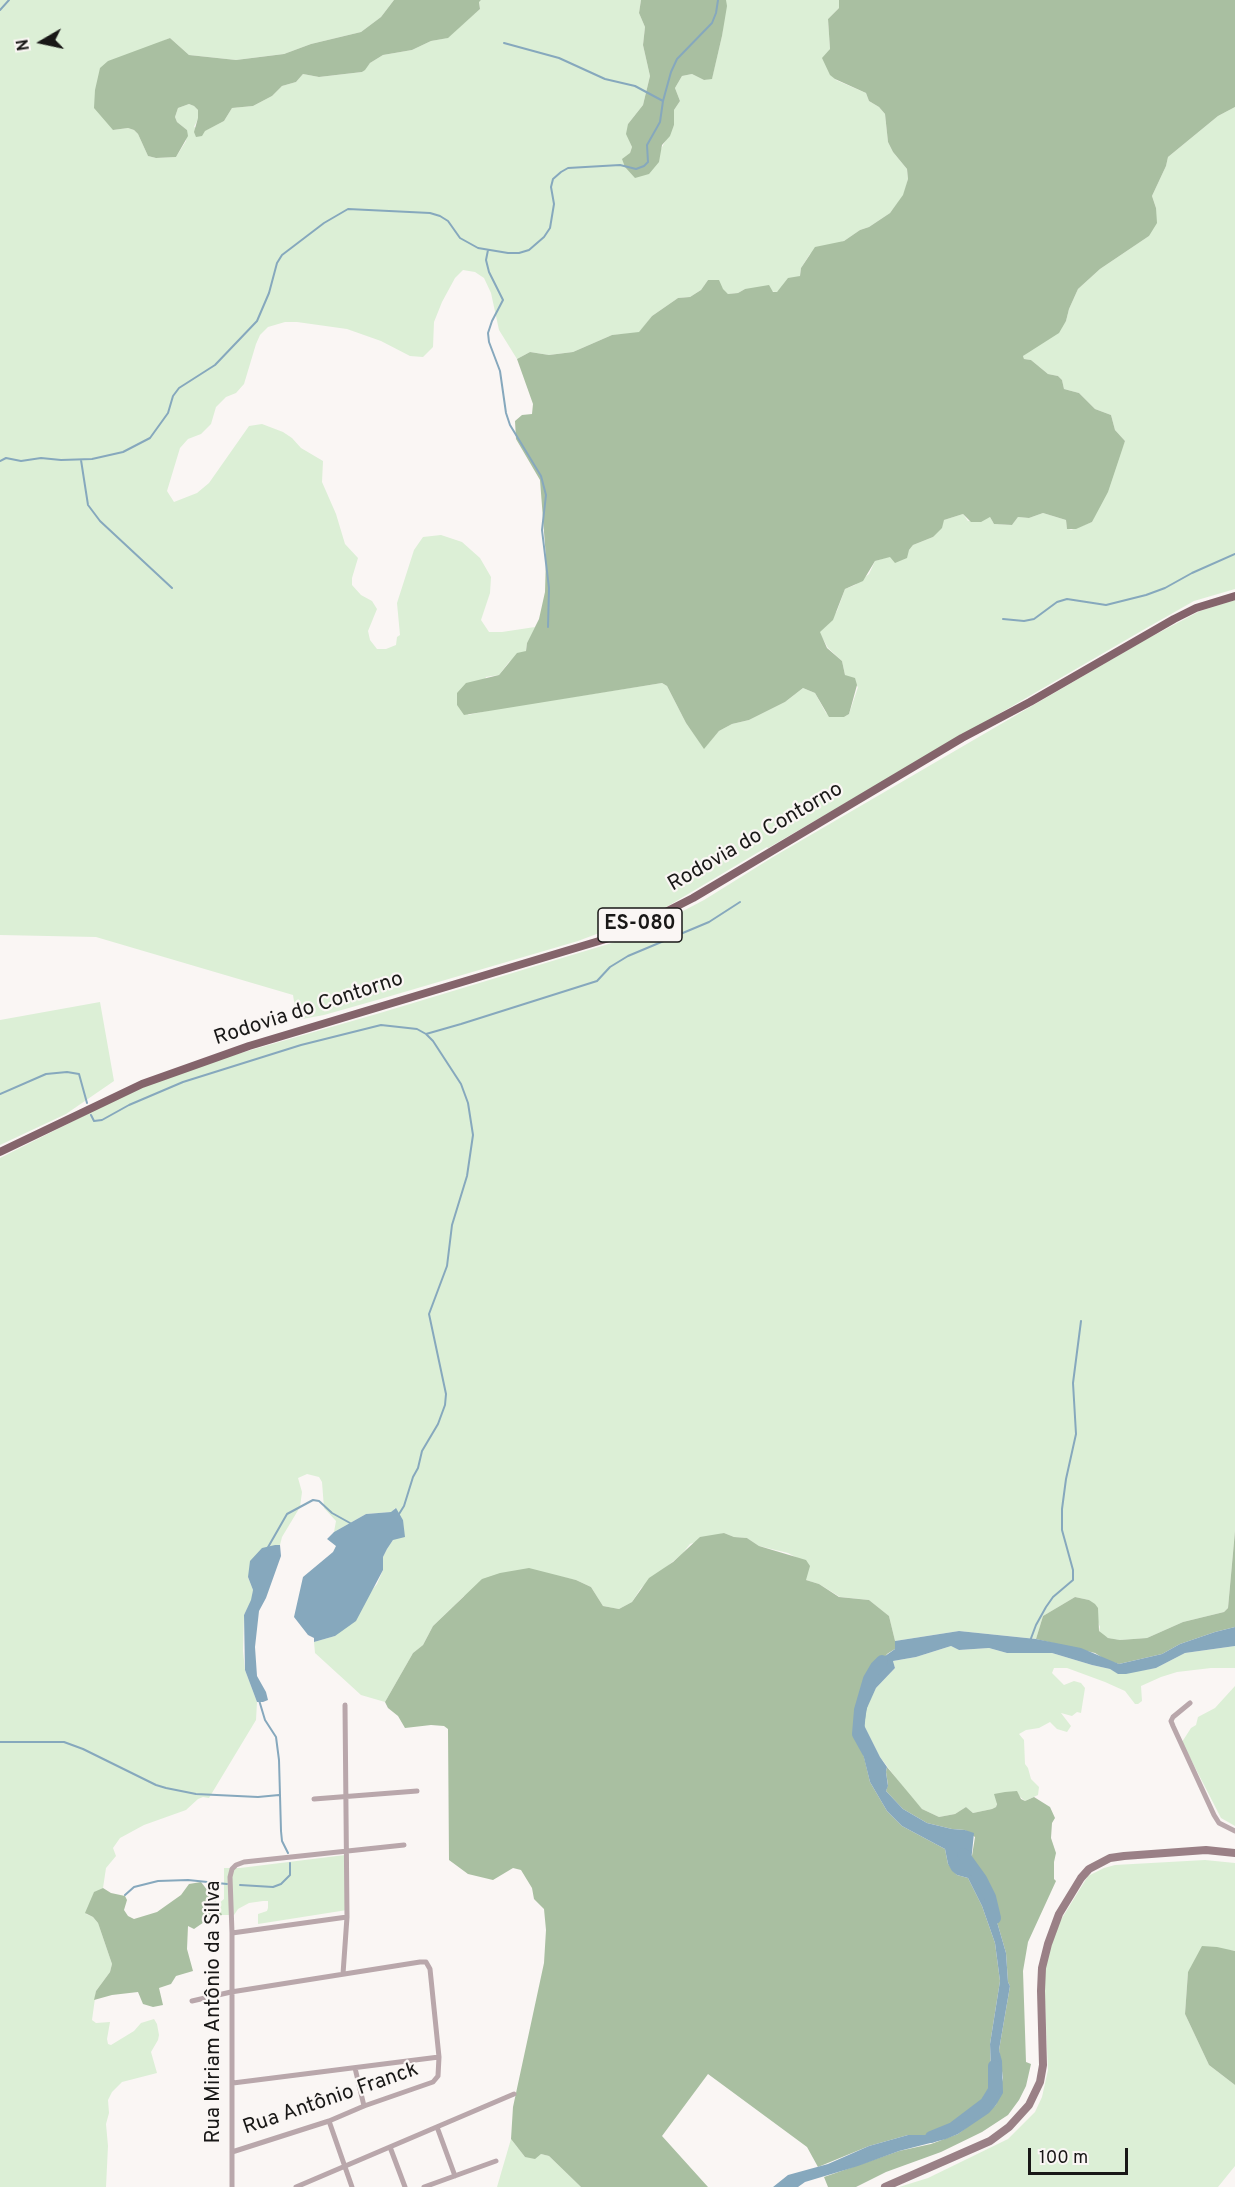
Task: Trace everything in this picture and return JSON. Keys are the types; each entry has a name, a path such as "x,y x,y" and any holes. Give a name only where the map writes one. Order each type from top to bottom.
{"main road":[{"name":"Rodovia do Contorno","path":"0,1152 142,1084 249,1046 609,938 642,924 693,898 962,738 1030,702 1174,619 1205,605 1235,596"},
{"path":"885,2187 990,2141 1014,2123 1029,2105 1040,2082 1043,2066 1041,1991 1042,1968 1048,1944 1059,1914 1089,1869 1104,1861 1124,1856 1206,1850 1235,1853"}],"street":[{"path":"1190,1703 1171,1721 1214,1815 1219,1823 1235,1831"},
{"path":"343,1974 347,1917 345,1705"},
{"path":"314,1799 417,1791"},
{"name":"Rua Miriam Antônio da Silva","path":"232,2187 230,1877 232,1869 236,1865 404,1845"},
{"path":"232,1933 347,1917"},
{"path":"192,2001 231,1992 426,1962 430,1969 439,2056 232,2083"},
{"name":"Rua Antônio Franck","path":"232,2152 329,2121 433,2082 438,2076 439,2056"},
{"path":"355,2068 364,2106"},
{"path":"296,2187 514,2094"},
{"path":"329,2121 352,2187"},
{"path":"437,2127 455,2176"},
{"path":"390,2147 405,2187"},
{"path":"424,2187 496,2161"}],"green space":[{"path":"0,0 394,0 381,17 361,32 311,44 284,54 236,60 189,55 170,38 142,50 113,130 128,128 134,130 148,156 156,158 176,157 186,141 187,130 177,122 175,117 178,108 189,104 194,106 198,110 198,119 194,127 204,131 224,121 232,108 253,106 272,96 282,86 296,82 303,74 319,77 362,72 370,63 383,55 412,50 431,41 447,38 480,9 479,1 481,0 641,0 639,13 645,27 643,45 650,76 643,105 628,124 628,137 632,147 630,153 661,149 674,125 674,110 680,101 675,88 682,76 692,74 704,80 712,78 722,36 726,0 839,0 839,8 828,19 830,49 828,69 836,80 866,93 869,101 885,114 888,142 907,169 908,179 904,195 890,213 844,241 810,254 801,268 800,276 777,292 745,289 738,293 728,294 708,280 701,290 690,297 678,298 652,316 639,333 612,335 573,352 549,355 530,352 517,359 499,330 491,293 484,278 475,272 463,270 455,278 442,302 434,322 433,347 423,357 410,356 381,341 347,329 297,322 285,322 268,327 260,335 256,344 244,384 236,393 226,397 216,407 211,424 201,434 188,439 180,448 167,491 174,502 197,493 209,483 249,426 262,424 283,432 301,448 323,461 322,482 336,514 345,544 358,558 352,585 361,595 372,601 377,609 368,631 370,640 377,649 386,649 396,645 397,637 400,635 397,603 414,550 423,537 441,535 462,542 480,558 491,577 490,593 481,620 489,632 535,627 527,643 526,651 509,662 499,675 486,677 468,715 662,683 667,686 686,723 704,748 719,731 732,724 749,720 785,702 803,688 815,693 826,713 834,717 844,717 849,714 858,687 845,675 842,661 828,648 819,632 837,611 845,589 855,585 869,574 875,561 909,550 913,545 933,537 944,520 963,514 968,521 990,517 994,524 1012,525 1018,517 1029,518 1043,513 1066,520 1067,528 1071,530 1092,522 1125,441 1115,430 1111,415 1095,409 1079,393 1064,389 1062,380 1058,376 1048,374 1031,360 1024,359 1023,356 1066,321 1078,289 1100,269 1149,236 1156,208 1152,196 1168,157 1218,116 1235,107 1235,589 1194,601 663,909 578,941 324,1015 297,1020 293,995 96,937 0,935"},
{"path":"394,0 481,0 480,9 448,38 431,41 412,50 383,55 370,63 362,72 319,77 303,74 296,82 282,86 272,96 253,106 232,108 224,121 205,131 202,136 196,137 194,132 198,110 189,104 178,108 175,117 177,122 187,130 188,136 176,157 148,156 134,130 128,128 113,130 94,108 100,68 108,61 170,38 189,55 236,60 284,54 311,44 361,32 381,17"},
{"path":"641,0 726,0 727,6 712,79 704,80 692,74 682,76 675,88 680,101 674,110 674,125 670,136 662,145 659,162 649,174 635,178 625,167 622,159 630,153 632,147 626,134 628,124 643,105 650,76 643,45 645,27 639,13"},
{"path":"839,0 1235,0 1235,107 1218,116 1168,157 1152,196 1157,223 1149,236 1100,269 1078,289 1059,333 1023,356 1024,359 1031,360 1048,374 1058,376 1062,380 1064,389 1079,393 1095,409 1111,415 1115,430 1125,441 1108,492 1092,522 1076,529 1067,529 1066,520 1043,513 1029,518 1018,517 1012,525 994,524 990,517 981,522 971,522 963,514 944,520 942,528 933,537 913,545 907,558 895,563 890,557 875,561 863,581 845,589 833,620 820,632 827,648 842,661 845,675 855,678 857,685 849,714 844,717 829,717 815,693 803,688 785,702 749,720 732,724 719,731 704,749 686,723 667,686 662,683 464,715 457,705 457,693 466,683 499,675 517,653 526,651 527,643 539,619 545,592 546,558 540,480 516,439 515,421 522,415 532,414 533,404 517,359 530,352 549,355 573,352 612,335 639,332 652,316 678,298 690,297 701,290 708,280 719,280 728,294 769,285 773,292 777,292 788,278 800,276 801,268 815,247 844,241 869,227 890,213 903,195 908,179 907,169 888,142 885,114 869,101 866,93 830,75 822,58 830,49 828,19 839,8"},
{"path":"1235,600 1235,1531 1228,1608 1224,1612 1183,1622 1147,1638 1120,1640 1102,1635 1089,1600 1075,1597 1043,1616 1036,1639 959,1631 895,1641 889,1616 869,1600 840,1597 819,1584 806,1580 799,1559 788,1553 759,1546 747,1538 724,1533 690,1544 682,1554 641,1588 632,1602 619,1609 603,1606 591,1587 576,1580 553,1575 464,1596 433,1626 423,1645 413,1653 385,1702 361,1695 315,1653 314,1642 335,1636 377,1584 383,1570 383,1557 403,1520 395,1508 392,1512 366,1514 334,1532 336,1521 324,1508 322,1482 319,1477 307,1474 298,1478 302,1492 300,1507 282,1537 280,1545 275,1545 248,1577 253,1590 252,1600 244,1615 243,1651 245,1670 257,1702 256,1720 209,1798 198,1799 186,1810 144,1825 120,1838 113,1848 116,1856 106,1868 103,1888 94,1893 86,1914 98,1923 112,1964 110,1972 96,1991 92,2020 96,2023 110,2022 107,2039 108,2044 111,2045 134,2031 141,2023 154,2019 159,2035 151,2052 157,2073 122,2082 108,2100 106,2187 0,2187 0,1158 133,1091 220,1059 625,939 704,900 773,857 1145,640 1200,611"},
{"path":"100,1002 114,1081 66,1114 0,1145 0,1020"},
{"path":"1235,1531 1235,1627 1180,1644 1162,1654 1119,1664 1095,1653 1036,1639 1043,1616 1075,1597 1095,1604 1098,1608 1099,1631 1108,1638 1120,1640 1147,1638 1183,1622 1224,1612 1228,1608"},
{"path":"724,1533 747,1538 759,1546 806,1560 810,1566 806,1580 819,1584 839,1597 869,1600 889,1616 895,1649 887,1654 858,1704 857,1728 870,1782 887,1811 902,1826 945,1849 948,1864 957,1875 968,1878 982,1906 995,1943 1000,1981 990,2044 991,2071 996,2091 990,2104 951,2130 929,2135 908,2135 869,2146 818,2167 807,2147 708,2074 662,2136 708,2187 581,2187 549,2156 541,2154 535,2159 525,2157 511,2139 513,2107 544,1963 546,1930 544,1909 534,1899 532,1888 521,1870 513,1868 493,1880 468,1874 449,1860 448,1729 444,1726 431,1725 405,1728 385,1702 413,1653 423,1645 433,1626 482,1579 529,1568 576,1580 591,1587 603,1606 619,1609 632,1602 649,1578 673,1562 700,1537"},
{"path":"951,1646 959,1650 989,1648 1007,1653 1052,1653 1110,1669 1119,1674 1156,1668 1185,1653 1235,1646 1235,1668 1177,1672 1161,1677 1141,1686 1142,1701 1135,1704 1125,1691 1105,1682 1067,1668 1054,1668 1052,1673 1064,1685 1074,1681 1081,1683 1085,1688 1081,1713 1077,1712 1072,1716 1061,1713 1071,1726 1067,1732 1057,1729 1050,1722 1019,1734 1024,1740 1025,1764 1031,1779 1039,1787 1038,1795 1025,1801 1018,1795 997,1803 992,1809 973,1813 966,1807 955,1814 939,1817 922,1809 909,1795 880,1757 864,1725 866,1708 876,1688 895,1668 893,1661 916,1657"},
{"path":"1235,1686 1235,1826 1221,1818 1182,1742 1191,1728 1196,1725 1198,1717 1215,1708"},
{"path":"887,1767 922,1809 939,1817 955,1814 966,1807 973,1813 992,1809 997,1804 994,1794 1005,1792 1017,1791 1021,1799 1025,1801 1034,1797 1050,1807 1055,1818 1052,1823 1051,1838 1056,1853 1054,1879 1056,1881 1028,1942 1023,1971 1026,2062 1031,2064 1026,2086 1019,2100 1008,2115 982,2132 941,2152 886,2172 856,2187 828,2187 824,2177 899,2151 931,2144 958,2134 996,2105 1003,2078 999,2050 1010,1986 1006,1953 993,1908 974,1873 971,1862 975,1837 965,1830 927,1823 903,1809 886,1791"},
{"path":"345,1855 347,1910 258,1924 258,1914 267,1911 268,1908 268,1901 263,1901 249,1903 238,1909 234,1915 222,1915 218,1904 224,1899 224,1868"},
{"path":"1205,1860 1235,1863 1235,1951 1230,1950 1188,1972 1185,2014 1209,2065 1235,2085 1235,2166 1218,2187 899,2187 928,2178 1008,2139 1035,2112 1042,2097 1048,2070 1045,1960 1054,1931 1088,1876 1115,1865"},
{"path":"201,1882 218,1904 222,1915 207,1920 194,1929 188,1926 187,1949 193,1971 176,1976 171,1984 159,1988 163,2005 153,2007 143,2004 138,1992 94,2000 96,1991 110,1972 112,1964 98,1923 85,1913 94,1892 103,1888 111,1893 125,1896 127,1900 124,1910 134,1919 157,1912 181,1895 189,1884"},
{"path":"1202,1946 1235,1951 1235,2085 1209,2065 1185,2014 1188,1972"},
{"path":"511,2139 525,2157 541,2154 549,2156 581,2187 497,2187"}],"water":[{"path":"396,1508 403,1520 405,1537 393,1540 387,1549 383,1557 383,1570 356,1621 335,1636 314,1642 314,1638 308,1635 294,1617 303,1577 333,1552 336,1546 327,1539 334,1532 366,1514 391,1512"},
{"path":"280,1545 281,1556 259,1611 255,1647 257,1676 268,1700 257,1702 245,1670 244,1615 253,1590 248,1577 250,1561 262,1548"},
{"path":"1235,1627 1235,1646 1185,1653 1156,1668 1126,1674 1118,1674 1110,1669 1052,1653 1007,1653 989,1648 959,1650 951,1646 916,1657 893,1661 895,1668 876,1688 867,1708 864,1725 887,1767 886,1791 903,1809 927,1823 974,1833 971,1862 974,1873 993,1908 1006,1953 1010,1986 999,2050 1002,2061 1003,2093 989,2113 958,2134 946,2139 899,2151 805,2182 798,2187 773,2187 788,2175 828,2164 869,2146 908,2135 929,2135 951,2130 990,2104 996,2091 991,2071 990,2044 1000,1981 995,1943 982,1906 968,1878 952,1871 945,1849 902,1826 887,1811 870,1782 857,1728 856,1712 869,1687 878,1661 895,1649 895,1641 959,1631 1036,1639 1081,1648 1119,1664 1162,1654 1180,1644"}],"waterway":[{"path":"0,10 9,0"},
{"path":"0,461 6,458 21,461 41,458 92,459 123,452 150,438 168,413 173,396 179,388 215,365 257,321 269,293 277,263 282,255 324,223 348,209 430,213 448,221 460,238 478,248 508,253 529,250 544,237 550,228 554,204 551,187 553,179 561,172 568,168 620,165 636,169 648,162 647,145 660,122 671,72 677,59 712,23 718,0"},
{"path":"504,43 559,58 605,79 635,86 663,101"},
{"path":"488,250 486,260 489,272 503,300 492,321 488,333 489,342 500,371 510,425 541,476 546,495 542,530 549,588 548,627"},
{"path":"81,460 88,505 100,521 172,588"},
{"path":"1003,619 1024,621 1034,619 1057,602 1067,599 1106,605 1146,595 1235,554"},
{"path":"426,1034 597,981 610,967 628,956 709,922 740,902"},
{"path":"91,1115 94,1121 102,1120 129,1105 183,1082 301,1045 381,1025 417,1029 433,1041 461,1084 468,1103 473,1135 467,1176 452,1225 447,1266 429,1314 446,1394 445,1405 438,1424 422,1451 418,1468 399,1514"},
{"path":"0,1094 46,1074 67,1072 79,1074 87,1103"},
{"path":"1030,1641 1036,1625 1053,1597 1073,1580 1073,1570 1062,1530 1062,1509 1076,1434 1073,1383 1081,1321"},
{"path":"267,1549 287,1514 313,1500 319,1501 332,1513 350,1523"},
{"path":"868,1752 858,1734 860,1710 869,1679 882,1661"},
{"path":"259,1700 265,1720 276,1737 282,1841 288,1853"},
{"path":"0,1742 64,1742 156,1785 196,1794 258,1797 279,1795"},
{"path":"963,1854 981,1879 990,1897 995,1918"},
{"path":"240,1885 273,1887 281,1884 290,1875 290,1863"},
{"path":"125,1895 134,1887 158,1881 188,1880 227,1884"},
{"path":"931,2137 953,2128 986,2103 994,2090 994,2066"}]}
